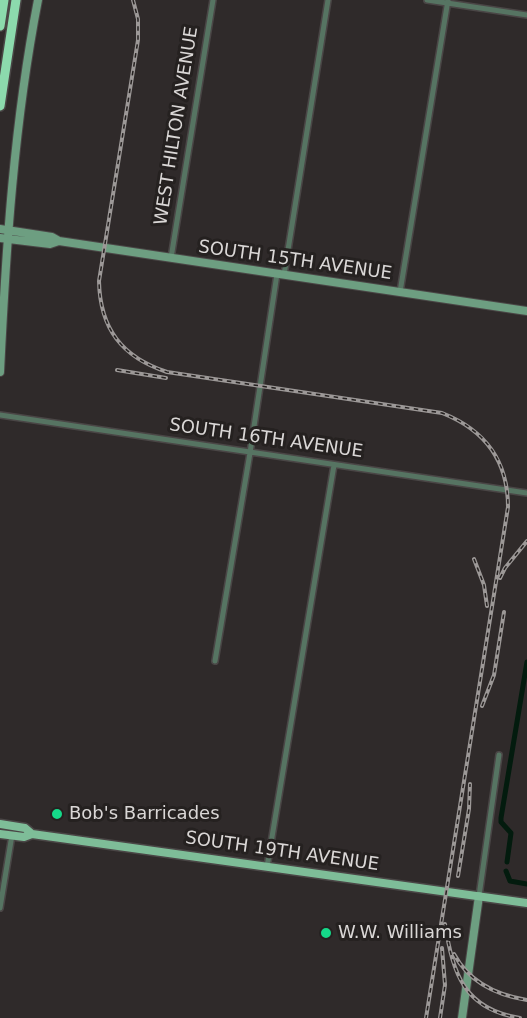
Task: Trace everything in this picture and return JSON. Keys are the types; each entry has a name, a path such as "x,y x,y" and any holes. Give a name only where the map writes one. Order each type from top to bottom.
{"highway":[{"path":"0,26 4,0"},
{"path":"0,106 16,0"}],"main road":[{"path":"0,372 4,234 22,94 38,0"},
{"name":"SOUTH 15TH AVENUE","path":"4,234 50,244 59,241 527,311"},
{"name":"SOUTH 19TH AVENUE","path":"0,824 25,828 32,834"},
{"name":"SOUTH 19TH AVENUE","path":"0,834 24,837 32,834 527,903"},
{"path":"462,1018 478,896"}],"street":[{"name":"WEST HILTON AVENUE","path":"171,258 213,0"},
{"path":"215,661 328,0"},
{"path":"427,0 527,15"},
{"path":"400,292 447,2"},
{"name":"SOUTH 16TH AVENUE","path":"0,415 527,493"},
{"path":"267,867 334,465"},
{"path":"478,896 499,755"},
{"path":"0,908 12,835"}],"waterway":[{"path":"507,862 511,833 501,822 501,818 527,662"},
{"path":"506,871 510,881 527,884"}],"railway":[{"path":"133,0 138,19 138,40 99,281 104,313 116,339 138,358 167,372 442,413 470,428 482,438 491,449 504,475 508,507 426,1018"},
{"path":"117,370 166,378"},
{"path":"500,578 505,568 527,541"},
{"path":"474,559 484,585 487,606"},
{"path":"482,706 494,675 504,612"},
{"path":"458,876 469,809 470,784"},
{"path":"445,924 452,959 464,986 486,1007 520,1018"},
{"path":"440,1018 445,985 442,948"},
{"path":"454,954 467,972 485,986 505,995 527,1000"}],"place":[{"name":"Bob's Barricades","path":"57,814"},
{"name":"W.W. Williams","path":"326,933"}]}
